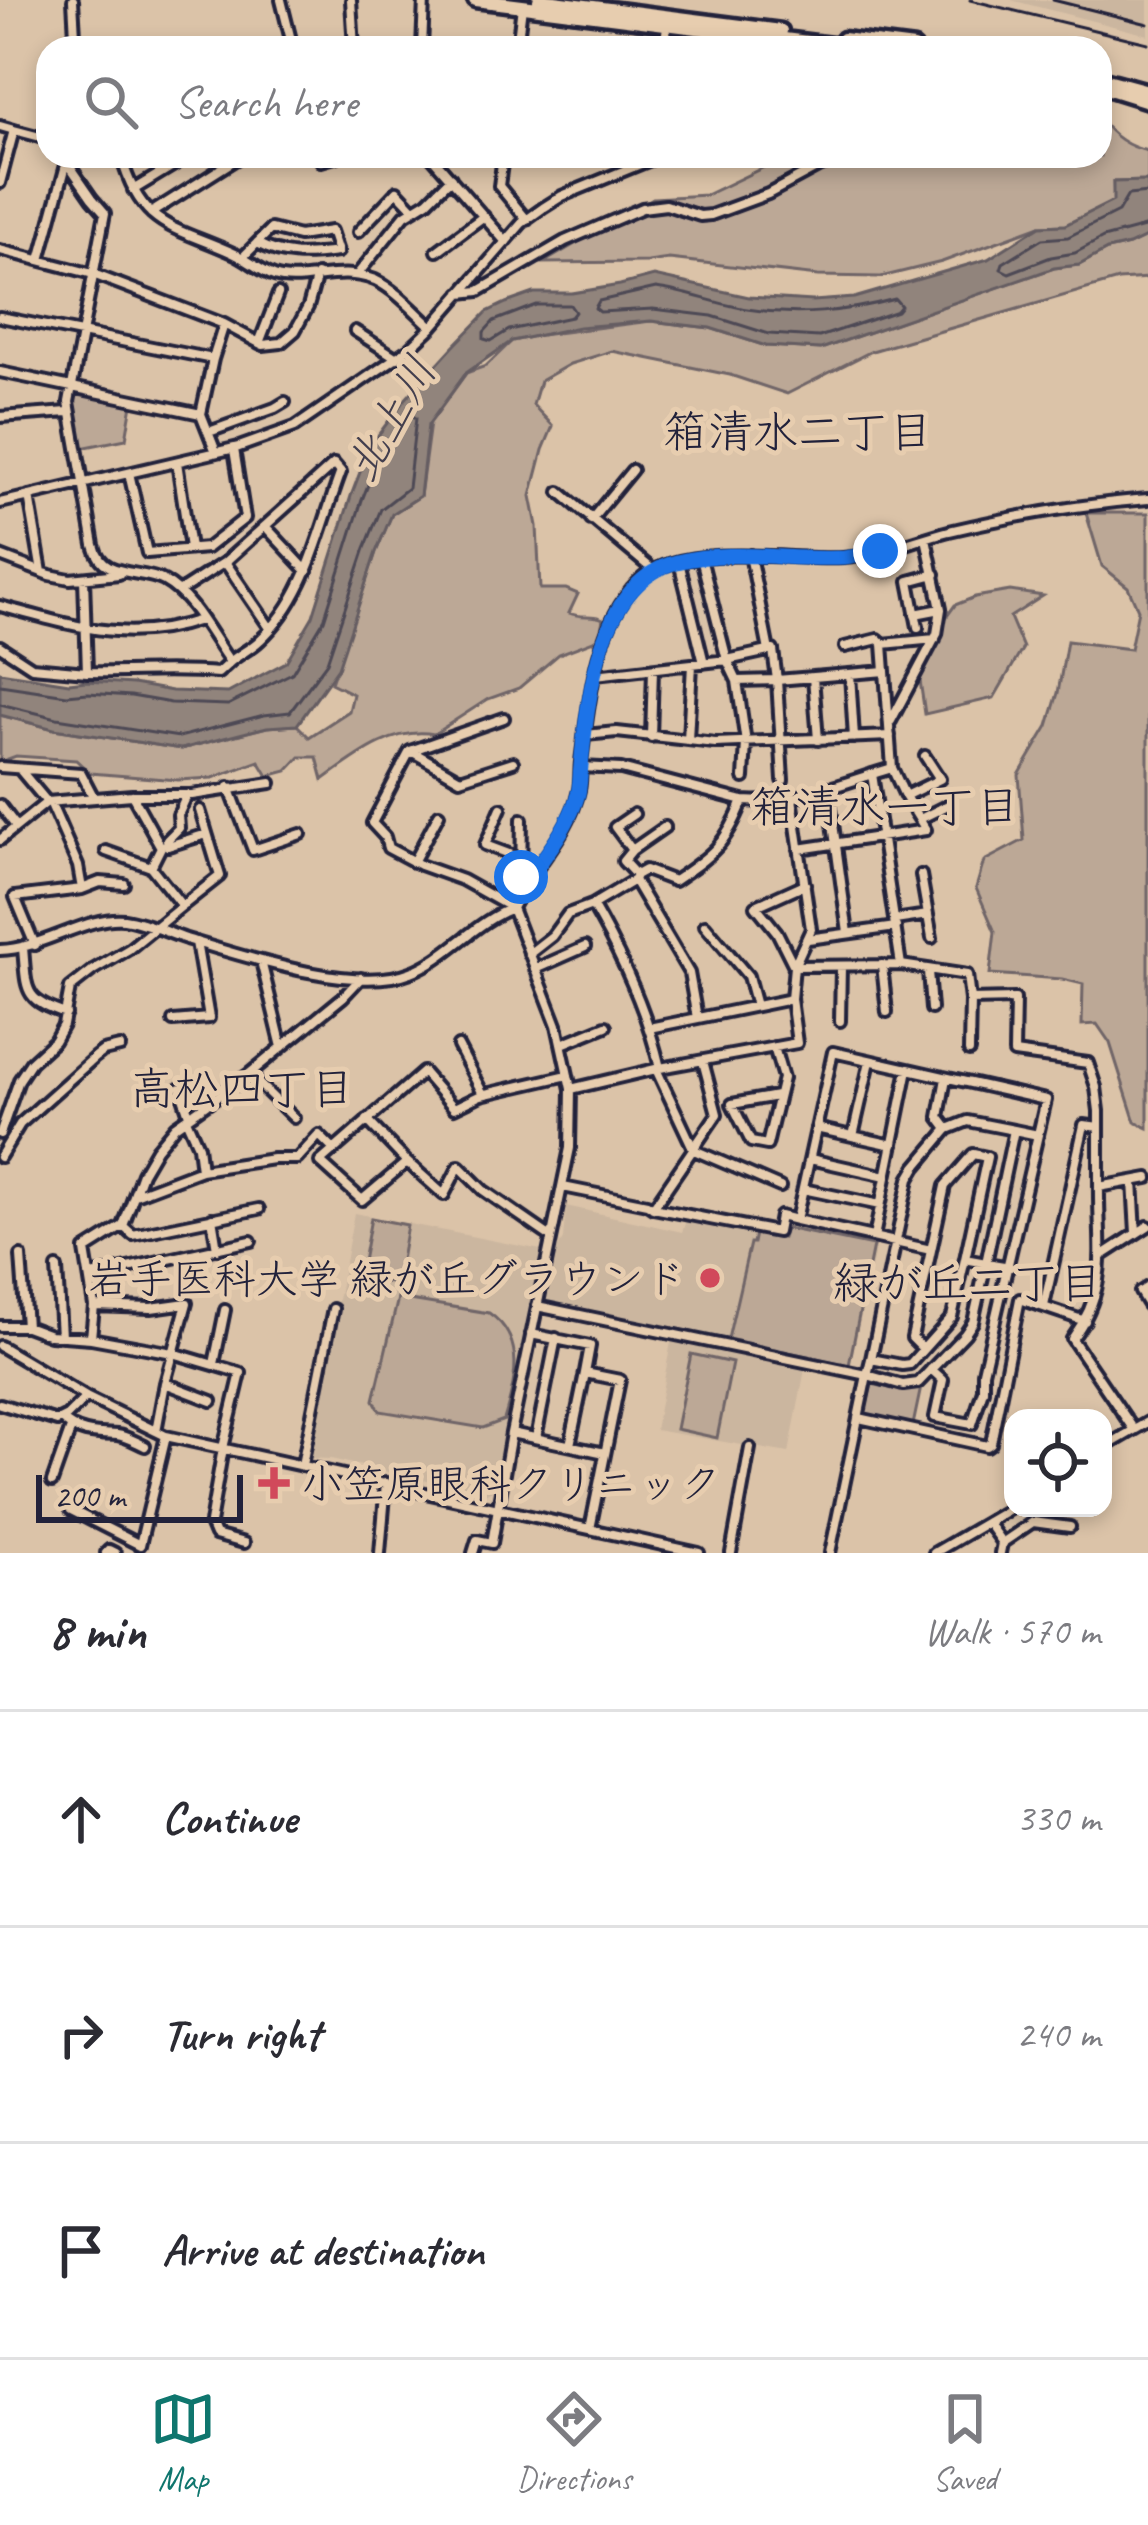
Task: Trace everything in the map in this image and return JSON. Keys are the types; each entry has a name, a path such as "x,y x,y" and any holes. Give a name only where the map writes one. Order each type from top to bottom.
{"highway":[{"path":"475,0 805,36"},
{"path":"538,0 772,36"},
{"path":"1112,85 1147,95"}],"street":[{"path":"73,0 75,36"},
{"path":"281,0 290,36"},
{"path":"351,0 353,36"},
{"path":"422,36 424,0"},
{"path":"518,36 522,6"},
{"path":"666,36 668,21"},
{"path":"0,126 36,136"},
{"path":"0,183 14,130"},
{"path":"40,260 63,168"},
{"path":"71,168 105,213 68,412 96,554 112,570 152,575 180,592 230,662"},
{"path":"126,168 133,190 168,227 243,257 273,276 357,275 382,285 432,327"},
{"path":"133,190 170,168"},
{"path":"151,213 222,168"},
{"path":"442,168 506,242"},
{"path":"501,168 499,186 527,220"},
{"path":"0,503 234,448 295,428 397,358 432,327 527,220 562,196 630,168"},
{"path":"461,292 479,291 565,241 642,208 666,206 700,216 768,194 816,168"},
{"path":"357,275 405,215 451,178"},
{"path":"358,232 397,191 414,208"},
{"path":"437,251 484,216"},
{"path":"243,257 257,243 271,229 299,236 331,231 338,252 299,256 257,243"},
{"path":"0,250 93,274 224,324 259,344 273,345 290,337 302,321 316,275"},
{"path":"259,344 278,294"},
{"path":"0,317 213,359"},
{"path":"217,452 201,415 224,324"},
{"path":"356,331 397,358"},
{"path":"0,372 201,415"},
{"path":"209,433 285,402"},
{"path":"0,417 68,412"},
{"path":"129,473 147,553 207,548 245,518 234,448"},
{"path":"177,462 190,548"},
{"path":"0,646 32,667 218,673 262,638 295,595 321,537 341,472 334,464 225,562 180,592"},
{"path":"591,520 632,470"},
{"path":"560,492 653,570"},
{"path":"29,496 42,572"},
{"path":"0,950 35,945 92,923 120,918 261,961 342,978 384,979 415,971 512,908 555,842 579,790 595,675 611,621 639,580 653,570 701,558 846,558 1030,515 1148,499"},
{"path":"265,526 307,571"},
{"path":"889,724 935,639 941,609 926,538"},
{"path":"750,555 770,651"},
{"path":"0,556 70,579 133,573"},
{"path":"701,558 736,681 746,743 744,778"},
{"path":"225,562 270,628"},
{"path":"679,562 704,663"},
{"path":"918,626 909,581 935,574"},
{"path":"84,578 87,672"},
{"path":"0,619 1,607 113,633 147,633 200,620"},
{"path":"915,614 941,609"},
{"path":"800,849 926,830 892,768 883,644 878,639 845,647"},
{"path":"883,644 935,639"},
{"path":"595,675 728,660 773,650 783,780"},
{"path":"688,740 692,664"},
{"path":"651,736 653,669"},
{"path":"736,681 885,671"},
{"path":"850,674 854,738"},
{"path":"812,677 818,740"},
{"path":"473,1553 477,1540 492,1543 570,1148 571,1089 562,1044 512,908 388,848 372,823 410,751 504,718"},
{"path":"585,735 617,732 746,743 890,736"},
{"path":"410,751 460,779 513,762"},
{"path":"904,796 940,779 926,756"},
{"path":"0,767 82,773 94,798"},
{"path":"580,767 621,769 764,803 892,768"},
{"path":"20,769 48,802 77,866 82,889"},
{"path":"872,774 902,965"},
{"path":"0,840 48,802 187,795 271,783"},
{"path":"828,787 848,933"},
{"path":"230,788 253,850 301,834"},
{"path":"132,795 164,846"},
{"path":"151,867 179,828 178,815 187,795"},
{"path":"571,1089 797,1043 791,999 794,966 811,928 792,798"},
{"path":"528,955 552,936 568,914 592,905 645,870 674,881 712,855 743,801"},
{"path":"0,805 16,826"},
{"path":"920,819 948,805"},
{"path":"500,808 485,845 521,860"},
{"path":"0,1133 19,1080 54,1041 66,1014 70,988 129,949 220,876 200,810"},
{"path":"413,862 439,814"},
{"path":"632,850 615,827 634,814"},
{"path":"522,819 521,877 527,881"},
{"path":"665,827 623,861 689,973 697,1018"},
{"path":"164,846 207,834"},
{"path":"106,851 151,867 182,906"},
{"path":"921,874 932,938"},
{"path":"35,945 15,897 82,889 100,882 124,884"},
{"path":"794,966 777,932 756,906 805,884"},
{"path":"592,905 649,1028 658,1069 694,1150 780,1187"},
{"path":"806,939 928,915"},
{"path":"705,925 748,976 755,1006"},
{"path":"173,1021 209,1018 196,942"},
{"path":"535,969 585,947"},
{"path":"23,948 27,992 34,1002 66,1014"},
{"path":"261,961 282,1047"},
{"path":"882,965 886,1012"},
{"path":"794,966 902,965 967,974 969,1052"},
{"path":"840,1022 841,966"},
{"path":"928,970 931,1009"},
{"path":"91,1338 94,1306 85,1250 123,1226 156,1149 176,1126 249,1074 343,998 361,977"},
{"path":"649,1028 791,999"},
{"path":"970,1000 1015,999 1014,1053 1088,1063 1096,1087 1099,1127 1102,1256 1100,1283 1072,1339 1134,1430"},
{"path":"562,1044 606,1026"},
{"path":"458,1046 483,1094"},
{"path":"774,1047 783,1078 767,1145 752,1142 732,1104 777,1096"},
{"path":"0,1157 20,1124 94,1057 120,1048"},
{"path":"796,1220 833,1052 1046,1100 972,1424 935,1418 943,1380 931,1369"},
{"path":"854,1136 870,1060"},
{"path":"653,1208 717,1114 703,1061"},
{"path":"874,1237 908,1069"},
{"path":"407,1162 362,1200 320,1162 423,1072 454,1108 483,1094 568,1075"},
{"path":"249,1074 293,1118"},
{"path":"946,1078 940,1118 949,1129"},
{"path":"180,1088 201,1170"},
{"path":"367,1120 444,1195 459,1166 483,1190 551,1237"},
{"path":"830,1553 909,1180 949,1129 968,1121 1038,1135"},
{"path":"1044,1306 1084,1125 1099,1127"},
{"path":"816,1128 892,1145"},
{"path":"537,1306 903,1385 918,1383 974,1322 1014,1130"},
{"path":"133,1196 201,1170 297,1159 320,1135 334,1149"},
{"path":"871,1359 910,1364 952,1317 987,1157 974,1154 945,1186 912,1339 923,1349"},
{"path":"810,1159 886,1176"},
{"path":"1099,1187 1148,1178"},
{"path":"1133,1180 1136,1234"},
{"path":"563,1187 777,1232 780,1216 931,1250"},
{"path":"803,1189 880,1205"},
{"path":"123,1226 133,1235 259,1209"},
{"path":"212,1218 217,1249"},
{"path":"1102,1256 1148,1226"},
{"path":"91,1276 251,1241"},
{"path":"21,1256 26,1326"},
{"path":"965,1259 1010,1267"},
{"path":"57,1268 61,1336"},
{"path":"1148,1287 1140,1292 1148,1305"},
{"path":"858,1418 987,1446 1020,1299 1085,1321"},
{"path":"94,1306 151,1308 188,1303 155,1431"},
{"path":"302,1465 333,1309"},
{"path":"214,1364 225,1310"},
{"path":"0,1326 26,1326 173,1353 241,1373 210,1523 215,1534 244,1544"},
{"path":"532,1334 590,1346 570,1445"},
{"path":"536,1438 556,1338"},
{"path":"0,1346 86,1397 166,1436 697,1553"},
{"path":"585,1373 620,1380 590,1529"},
{"path":"165,1383 212,1401"},
{"path":"0,1404 56,1421 86,1397"},
{"path":"62,1419 70,1428 120,1435 145,1445"},
{"path":"1112,1443 1148,1422"},
{"path":"52,1482 70,1428"},
{"path":"511,1433 605,1453"},
{"path":"70,1510 140,1545 166,1436"},
{"path":"731,1553 751,1448"},
{"path":"380,1553 386,1484"},
{"path":"934,1553 1004,1512"},
{"path":"988,1522 1001,1548 1033,1522 1070,1528"}],"shaded area":[{"path":"1011,0 1148,0 1148,35"},
{"path":"1112,133 1148,151 1148,181 1113,182 1114,201 1065,225 1040,226 942,262 881,277 818,276 669,259 543,263 653,198 706,195 762,168 1112,168"},
{"path":"1148,236 1148,278 1118,280 872,351 787,394 730,375 612,351 570,364 540,381 533,405 553,426 531,496 540,589 578,594 569,613 603,619 599,639 559,654 519,688 488,699 434,734 389,739 323,780 317,757 300,757 287,771 268,776 259,761 213,778 178,780 90,773 76,760 16,756 0,762 0,715 54,729 181,749 267,727 297,725 309,737 349,711 353,694 331,683 392,514 420,496 430,423 466,373 486,366 512,341 651,321 710,328 766,346 821,349 1054,268 1079,265"},
{"path":"78,392 132,404 126,439 81,448 74,396"},
{"path":"1086,513 1148,513 1148,1128 1135,1122 1110,1043 1097,1024 1082,1025 1083,984 990,974 995,932 976,888 984,861 1024,840 1019,775 1048,726 1067,641 1130,649 1138,610 1128,587 1102,566"},
{"path":"1010,591 1043,596 1010,617 1023,648 994,698 925,714 919,674 942,623 955,605"},
{"name":"岩手医科大学 緑が丘グラウンド","path":"566,1206 682,1232 687,1218 780,1237 785,1221 877,1241 850,1367 546,1303 555,1254 563,1239"},
{"path":"354,1213 541,1250 492,1490 485,1494 309,1458"},
{"path":"371,1218 407,1225 397,1284 360,1278"},
{"path":"785,1228 873,1246 849,1365 728,1339 755,1233 782,1238"},
{"path":"398,1298 489,1313 501,1324 509,1335 515,1362 504,1420 483,1428 380,1411 374,1400"},
{"name":"岩手医科大学 緑が丘グラウンド","path":"671,1342 805,1369 789,1453 655,1430"},
{"path":"691,1354 732,1363 717,1438 676,1429"},
{"path":"872,1384 903,1391 921,1387 913,1425 864,1416"}],"water":[{"path":"1148,181 1148,236 1079,265 1054,268 821,349 766,346 710,328 651,321 579,327 512,341 466,373 428,425 420,496 392,514 338,668 297,725 267,727 181,749 54,729 0,715 0,672 69,683 228,693 286,662 313,616 370,446 453,347 487,312 506,303 534,293 572,293 654,276 749,297 854,298 988,259 1040,226 1065,225 1113,201 1113,182"}],"railway":[{"path":"970,0 1148,43"},
{"path":"1053,0 1148,24"}],"place":[{"name":"岩手医科大学 緑が丘グラウンド","path":"710,1278"},
{"name":"小笠原眼科クリニック","path":"274,1483"}],"district":[{"name":"箱清水二丁目","path":"798,431"},
{"name":"箱清水一丁目","path":"885,806"},
{"name":"高松四丁目","path":"242,1088"},
{"name":"緑が丘二丁目","path":"968,1282"}],"route":[{"path":"521,877 527,881 555,842 579,790 595,675 611,621 639,580 653,570 701,558 846,558 880,551"}],"water label":[{"name":"北上川","path":"390,418"}]}
